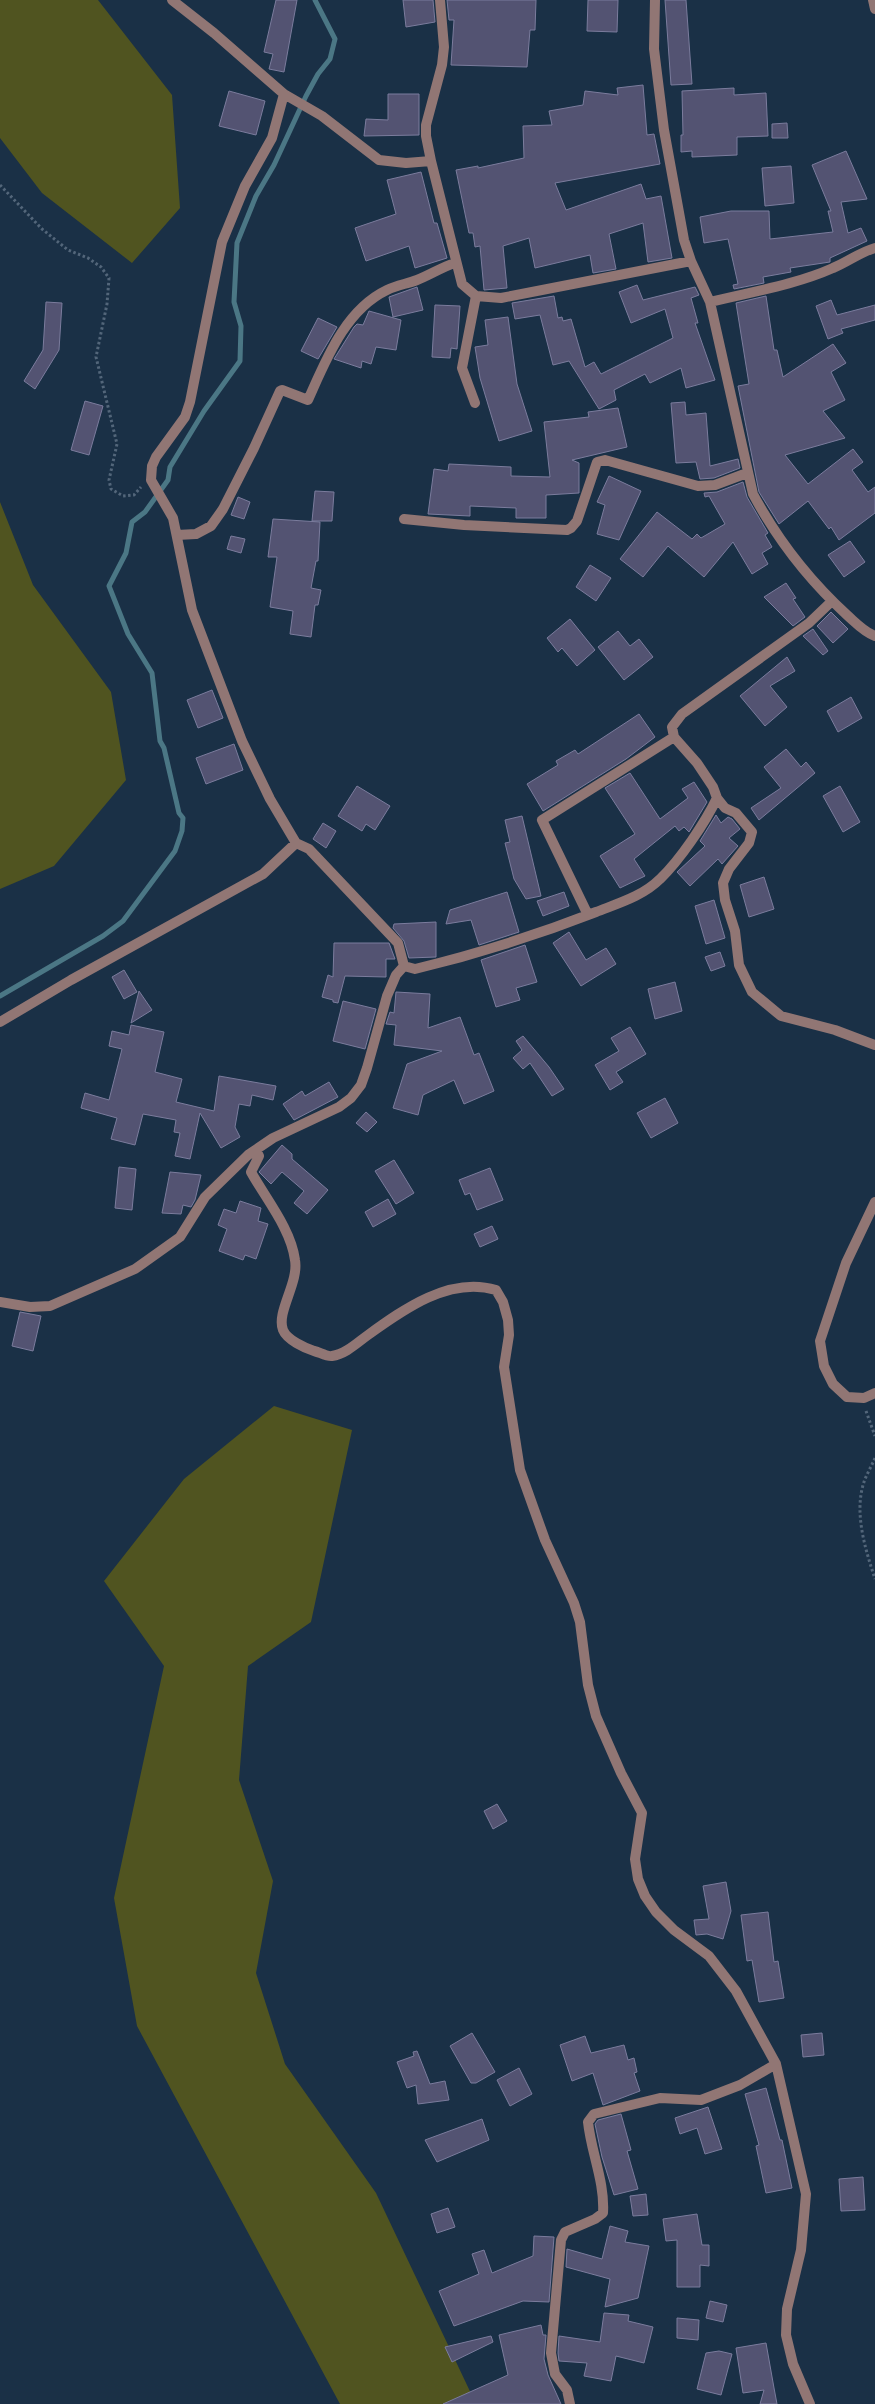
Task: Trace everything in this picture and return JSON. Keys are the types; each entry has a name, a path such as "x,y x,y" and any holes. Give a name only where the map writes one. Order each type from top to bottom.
{"street":[{"path":"172,0 288,95 322,116 379,160 406,163 431,161"},
{"path":"440,0 444,47 442,65 426,130 431,161 455,263 462,284 476,296 501,298 691,261"},
{"path":"655,0 654,49 664,130 684,240 691,261 710,302 753,494 766,517 799,564 832,601 859,626 875,636"},
{"path":"872,0 875,9"},
{"path":"288,95 272,138 244,186 222,242 190,402 185,417 156,457 152,466 152,482 167,504 177,535 192,610 242,741 270,799 296,843 308,849 398,943 404,966"},
{"path":"710,302 766,289 833,268 865,250 875,248"},
{"path":"177,535 196,534 211,526 223,509 280,391 282,390 308,400 325,363 352,318 365,305 388,289 418,280 455,263"},
{"path":"475,403 462,368 476,296"},
{"path":"404,519 464,525 567,530 577,521 597,462 605,460 698,486 715,484 747,473"},
{"path":"832,601 809,623 682,714 672,727 674,737 697,763 713,787 717,798 726,808 736,813 752,832 749,844 729,869 724,883 725,900 735,931 739,965 752,992 781,1016 834,1030 875,1045"},
{"path":"588,915 542,820 674,737"},
{"path":"404,966 415,969 470,955 588,915 640,895 660,879 705,822 717,798"},
{"path":"0,1022 71,980 263,874 296,843"},
{"path":"0,1302 30,1307 50,1306 135,1269 180,1237 205,1197 228,1173 256,1150 273,1138 339,1107 352,1098 361,1085 367,1068 387,996 396,975 404,966"},
{"path":"256,1150 259,1156 251,1172 287,1234 295,1260 295,1277 282,1318 283,1331 291,1339 310,1350 332,1356 348,1350 398,1313 423,1300 452,1290 481,1286 496,1290 503,1302 509,1335 504,1367 520,1470 545,1540 574,1603 580,1622 588,1685 596,1716 621,1773 642,1813 635,1859 638,1879 645,1896 656,1912 674,1930 709,1956 736,1991 776,2064 806,2194 801,2250 787,2309 786,2335 792,2364 810,2404"},
{"path":"875,1202 846,1263 820,1341 824,1366 833,1384 847,1397 864,1398 875,1393"},
{"path":"570,2404 567,2390 556,2374 551,2353 561,2240 564,2232 595,2219 603,2213 601,2185 590,2140 588,2122 594,2114 660,2098 701,2100 740,2085 776,2064"}],"path":[{"path":"0,185 42,229 68,250 88,258 101,267 109,278 107,304 96,357 117,444 109,480 111,489 123,496 134,494 152,482"},
{"path":"864,1398 865,1407 875,1436"},
{"path":"875,1458 864,1480 860,1500 861,1525 875,1579"}],"green space":[{"path":"0,0 98,0 172,95 180,208 132,263 42,193 0,138"},
{"path":"0,502 33,585 111,692 126,780 54,866 0,889"},
{"path":"274,1406 352,1430 311,1622 248,1666 239,1780 273,1881 256,1973 285,2064 376,2193 476,2404 340,2404 137,2026 114,1898 164,1666 104,1581 184,1479"}],"building":[{"path":"276,0 297,0 284,72 269,69 273,54 264,52"},
{"path":"403,0 433,0 435,22 406,27"},
{"path":"447,0 536,0 535,30 530,30 527,67 451,65 454,20 449,20"},
{"path":"588,0 618,0 617,32 587,31"},
{"path":"665,0 686,0 692,84 671,85"},
{"path":"643,85 647,135 654,134 660,164 555,183 566,210 641,184 646,199 661,196 672,258 648,262 643,223 609,234 616,269 593,273 590,255 535,268 529,238 503,246 507,288 484,290 480,246 475,247 473,233 469,233 456,170 478,166 478,168 524,158 523,126 552,125 549,111 583,105 585,91 618,95 617,88"},
{"path":"734,88 734,95 766,93 768,136 737,137 737,155 692,157 692,151 681,152 681,135 683,135 682,91"},
{"path":"229,91 265,101 256,135 219,126"},
{"path":"388,94 419,94 419,135 364,136 366,119 388,120"},
{"path":"787,123 788,138 772,138 772,124"},
{"path":"846,151 867,199 841,202 848,233 861,228 867,241 830,258 830,262 790,268 791,272 763,277 764,283 734,289 733,285 738,284 728,239 704,243 700,217 731,211 769,211 770,239 833,232 828,211 831,211 812,165"},
{"path":"791,166 794,203 765,206 762,168"},
{"path":"421,172 434,223 437,223 447,258 415,268 409,246 366,261 355,228 396,214 387,180"},
{"path":"637,285 643,300 695,287 699,295 691,298 698,323 695,323 715,380 686,388 681,368 650,383 645,374 614,390 616,400 599,409 569,361 553,365 540,315 515,319 512,303 554,296 558,318 562,317 563,321 571,319 585,367 594,362 601,374 673,338 665,309 631,323 619,292"},
{"path":"417,287 423,310 393,317 389,297"},
{"path":"766,296 774,350 777,350 783,377 833,344 846,363 831,372 845,400 823,411 845,438 785,455 808,484 853,449 863,462 852,470 868,492 875,487 875,513 839,540 831,527 829,529 808,501 779,524 759,492 738,386 749,384 736,303"},
{"path":"831,300 837,315 875,305 875,320 841,329 843,333 828,339 816,306"},
{"path":"46,302 62,303 59,350 35,389 24,381 43,350"},
{"path":"435,305 460,306 457,349 451,348 450,358 432,357"},
{"path":"369,311 401,320 396,350 376,347 371,364 362,361 361,368 334,359 354,327 357,324 363,325"},
{"path":"508,317 517,384 532,431 499,441 480,378 475,347 488,345 485,320"},
{"path":"318,318 337,327 318,359 301,351"},
{"path":"85,401 103,406 89,455 71,450"},
{"path":"685,402 686,415 706,413 710,466 738,459 740,468 714,478 700,479 696,462 676,463 671,403"},
{"path":"618,408 627,447 572,460 579,463 579,493 546,495 546,518 516,518 516,508 470,506 470,516 428,514 434,469 448,471 449,464 511,467 511,476 550,477 544,422 589,417 588,412"},
{"path":"609,476 641,491 619,540 597,534 605,505 597,502"},
{"path":"743,482 747,497 768,533 765,535 772,547 762,553 768,564 752,574 733,542 704,577 668,546 643,577 620,559 657,512 692,539 697,534 701,538 725,524 709,496 705,497 704,493 717,492"},
{"path":"315,491 334,492 332,521 312,521"},
{"path":"238,497 250,502 244,519 231,515"},
{"path":"273,519 320,522 318,561 316,561 311,588 321,590 318,605 315,605 311,637 290,634 293,611 270,607 277,557 268,557"},
{"path":"231,536 245,539 241,553 227,549"},
{"path":"850,541 865,562 844,577 828,555"},
{"path":"590,565 611,578 596,601 576,587"},
{"path":"786,583 796,598 793,599 805,617 793,626 764,597"},
{"path":"831,612 848,629 833,643 817,626"},
{"path":"570,619 595,650 577,666 562,648 558,652 547,638"},
{"path":"813,629 828,651 823,655 803,636"},
{"path":"618,631 630,646 639,639 653,657 624,680 598,647"},
{"path":"787,657 795,671 770,686 787,707 765,726 740,696"},
{"path":"212,690 223,718 198,728 187,700"},
{"path":"851,697 862,718 838,732 827,711"},
{"path":"639,714 655,737 626,759 543,811 527,784 558,765 556,761 575,750 578,754"},
{"path":"234,744 243,770 206,784 196,758"},
{"path":"786,749 801,767 806,762 815,773 759,820 751,808 781,788 764,767"},
{"path":"630,773 660,819 688,798 682,789 694,782 707,802 689,832 684,827 679,831 675,826 634,859 645,876 620,888 600,856 635,834 605,788"},
{"path":"357,786 390,806 375,830 366,824 362,831 338,816"},
{"path":"840,786 860,822 843,832 823,796"},
{"path":"716,815 721,823 728,817 732,819 740,829 729,838 738,846 722,864 718,859 690,886 677,872 705,846 700,841"},
{"path":"522,816 541,896 526,899 514,879 505,843 510,842 505,820"},
{"path":"323,823 336,831 326,848 313,839"},
{"path":"764,877 774,909 749,917 740,885"},
{"path":"507,892 519,932 479,945 471,920 446,924 450,910"},
{"path":"564,892 569,906 543,916 537,901"},
{"path":"714,900 725,938 706,944 695,906"},
{"path":"436,922 436,957 409,958 404,941 393,928 394,924"},
{"path":"569,932 586,960 606,948 616,964 581,986 553,943"},
{"path":"334,943 389,943 395,959 386,959 386,977 345,976 338,1003 333,1002 333,1000 322,997 328,975 333,977"},
{"path":"525,945 537,982 516,988 520,1000 496,1007 481,960"},
{"path":"720,952 725,966 711,971 705,957"},
{"path":"124,970 137,992 124,999 112,977"},
{"path":"675,982 682,1011 655,1019 648,989"},
{"path":"139,991 152,1010 131,1023"},
{"path":"396,992 430,994 428,1028 460,1017 474,1055 479,1053 494,1091 464,1104 454,1080 423,1095 418,1115 393,1108 407,1064 442,1051 394,1045 396,1025 386,1024 390,1012 394,1013"},
{"path":"343,1001 376,1009 365,1049 333,1041"},
{"path":"131,1025 164,1032 155,1072 182,1079 176,1102 214,1111 219,1076 276,1086 273,1100 252,1095 250,1106 239,1104 235,1127 240,1137 221,1148 200,1113 190,1159 175,1156 180,1133 174,1132 176,1120 143,1114 135,1145 111,1139 117,1118 81,1108 85,1093 109,1100 122,1049 109,1046 112,1031 129,1035"},
{"path":"630,1027 646,1054 616,1072 623,1082 610,1090 595,1065 619,1051 611,1038"},
{"path":"523,1036 549,1067 564,1089 552,1096 530,1063 523,1069 513,1058 522,1050 516,1041"},
{"path":"329,1082 338,1097 294,1120 283,1104 302,1091 305,1096"},
{"path":"665,1098 678,1123 651,1138 637,1113"},
{"path":"366,1112 377,1122 367,1132 356,1123"},
{"path":"282,1145 292,1154 292,1159 328,1190 307,1214 294,1203 304,1191 282,1172 271,1184 259,1172"},
{"path":"394,1160 414,1193 396,1204 375,1171"},
{"path":"119,1167 136,1169 132,1210 115,1208"},
{"path":"490,1168 503,1200 477,1210 470,1193 465,1195 459,1180"},
{"path":"170,1172 201,1175 195,1200 191,1207 183,1205 181,1214 162,1213"},
{"path":"388,1199 396,1214 373,1227 365,1212"},
{"path":"240,1201 261,1208 258,1221 268,1224 256,1259 245,1255 243,1260 219,1251 227,1229 218,1225 224,1209 236,1213"},
{"path":"492,1226 498,1239 480,1247 474,1234"},
{"path":"20,1312 41,1316 33,1351 12,1346"},
{"path":"497,1804 507,1821 493,1829 484,1811"},
{"path":"726,1882 731,1911 723,1939 707,1934 696,1935 694,1920 709,1919 703,1886"},
{"path":"768,1912 774,1962 778,1961 784,1998 759,2002 752,1960 747,1961 741,1915"},
{"path":"472,2033 495,2072 476,2083 471,2083 450,2046"},
{"path":"822,2033 824,2055 803,2057 801,2035"},
{"path":"585,2036 591,2053 624,2045 628,2060 634,2058 637,2072 634,2073 640,2091 603,2105 593,2073 572,2081 560,2045"},
{"path":"417,2051 430,2084 445,2081 449,2100 418,2104 416,2085 407,2088 397,2062 414,2056 413,2052"},
{"path":"519,2068 532,2094 510,2106 497,2080"},
{"path":"766,2088 780,2140 782,2140 792,2188 766,2193 756,2146 759,2145 745,2094"},
{"path":"708,2107 722,2149 705,2154 697,2128 680,2134 675,2118"},
{"path":"621,2114 631,2150 627,2151 638,2189 614,2195 602,2157 595,2124 598,2120"},
{"path":"482,2119 489,2140 437,2162 425,2140"},
{"path":"863,2177 865,2210 841,2211 839,2179"},
{"path":"646,2194 648,2215 633,2216 630,2196"},
{"path":"448,2208 455,2227 437,2233 431,2214"},
{"path":"697,2214 702,2245 709,2245 709,2266 700,2265 700,2287 677,2287 677,2240 666,2241 663,2219"},
{"path":"610,2226 628,2231 625,2242 649,2246 638,2298 605,2307 610,2279 566,2267 567,2249 602,2259"},
{"path":"534,2236 554,2237 549,2302 523,2301 454,2326 439,2291 479,2274 472,2254 484,2250 492,2273 533,2256"},
{"path":"710,2301 727,2305 723,2322 706,2318"},
{"path":"604,2313 629,2315 628,2321 653,2327 644,2363 616,2356 611,2381 584,2376 587,2363 559,2361 558,2353 559,2336 600,2342"},
{"path":"677,2318 699,2320 698,2340 677,2338"},
{"path":"541,2325 543,2335 546,2335 544,2359 548,2375 561,2404 443,2404 508,2375 499,2335"},
{"path":"491,2336 493,2342 452,2362 445,2347"},
{"path":"766,2343 777,2404 760,2404 764,2390 743,2393 736,2348"},
{"path":"719,2351 732,2354 721,2395 697,2389 706,2353"}],"waterway":[{"path":"0,996 103,936 123,921 175,851 182,831 183,818 179,813 164,748 160,741 152,673 128,634 109,586 126,553 132,522 145,512 168,480 170,467 204,411 240,361 241,326 234,302 237,243 256,196 274,165 306,96 318,74 330,59 335,39 315,0"}]}
